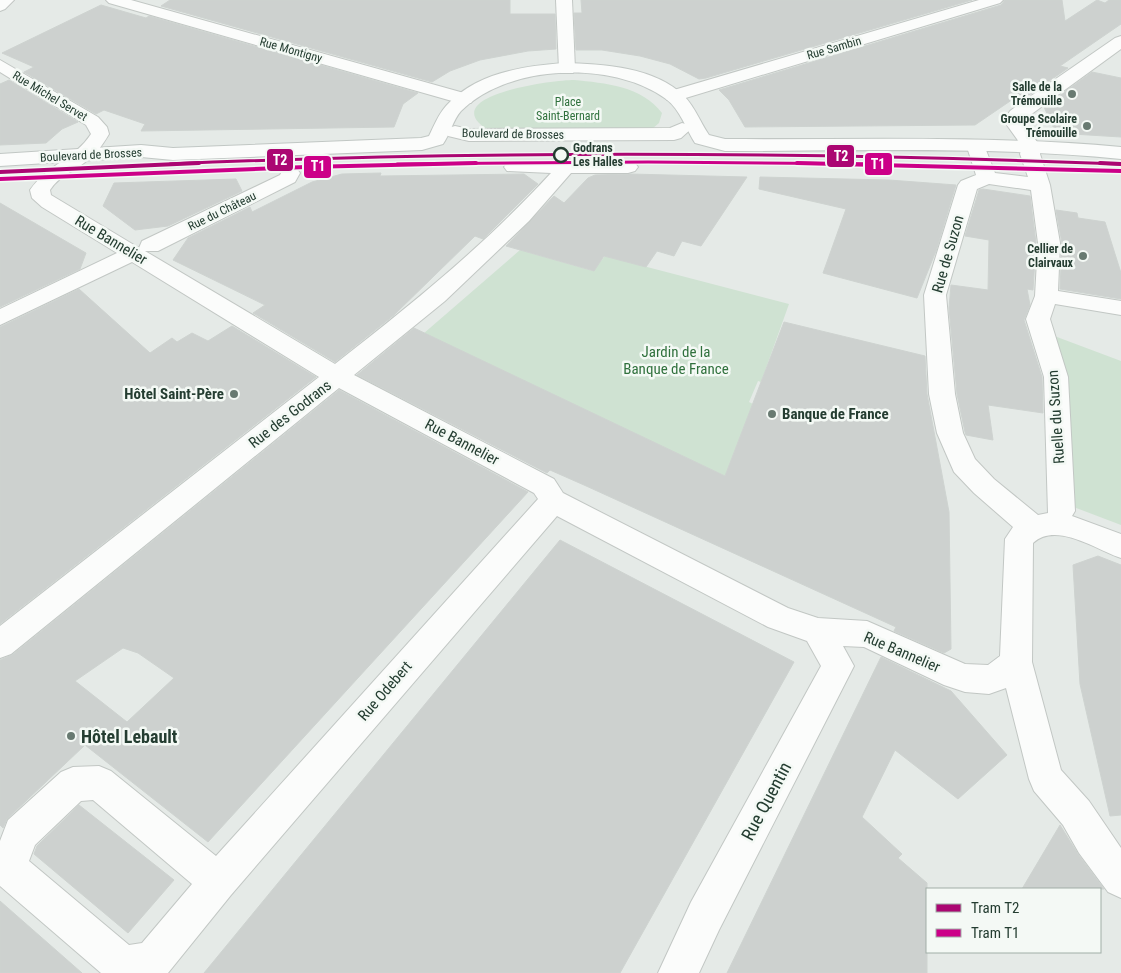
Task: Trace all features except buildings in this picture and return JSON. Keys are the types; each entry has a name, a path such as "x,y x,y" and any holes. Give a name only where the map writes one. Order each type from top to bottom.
{"street":[{"path":"0,6 6,0"},
{"name":"Rue Montigny","path":"115,0 465,98"},
{"path":"564,0 567,69"},
{"name":"Rue Sambin","path":"673,96 995,0"},
{"path":"1031,146 1015,126 1013,121 1016,115 1121,41"},
{"name":"Rue Michel Servet","path":"0,66 92,121 98,127 100,134 86,154"},
{"path":"465,98 487,84 530,71 600,70 629,76 652,84 673,96 687,112 688,129 702,139 725,145 912,146 975,144 1121,153"},
{"name":"Boulevard de Brosses","path":"0,160 141,151 173,154 422,144 436,140 450,112 465,98"},
{"name":"Boulevard de Brosses","path":"455,132 469,135 674,134 688,129"},
{"path":"975,144 986,178 1040,185"},
{"name":"Ruelle du Suzon","path":"1031,146 1030,154 1040,185 1049,243 1046,296 1038,320 1056,377 1052,521"},
{"name":"Rue Bannelier","path":"86,154 54,174 44,183 40,190 42,198 142,250 338,376 544,486 553,501 779,618 818,631 867,634 955,675 970,680 987,680 1003,676 1016,662"},
{"path":"514,167 628,167"},
{"name":"Rue des Godrans","path":"0,644 437,296 508,230 561,174 562,167"},
{"name":"Rue du Château","path":"0,318 288,178 290,173"},
{"name":"Rue de Suzon","path":"986,178 968,185 935,295 942,394 950,433 957,451 973,475 1052,521"},
{"path":"1046,296 1121,308"},
{"name":"Rue Odebert","path":"218,882 99,783 73,784 21,833 8,868 123,966 147,969 218,882 553,501"},
{"path":"1121,546 1052,521 1024,532 1019,540 1016,662 1046,779 1076,814 1092,840 1121,879"},
{"name":"Rue Quentin","path":"678,973 705,916 838,666 818,631"}],"green space":[{"name":"Place Saint-Bernard","path":"574,80 610,85 634,91 654,104 662,113 659,123 652,129 493,133 477,120 475,110 484,100 500,93 542,83"},
{"name":"Jardin de la Banque de France","path":"520,250 593,271 605,256 789,304 761,382 758,381 749,402 753,404 725,476 423,334"},
{"path":"1049,334 1121,361 1121,525 1071,506"}],"tram line":[{"name":"T2","path":"0,172 306,159 490,155 806,155 1121,164"},
{"name":"T1","path":"0,179 306,167 490,163 806,163 1121,171"}],"place":[{"name":"Salle de la Trémouille","path":"1072,94"},
{"name":"Groupe Scolaire Trémouille","path":"1087,126"},
{"name":"Godrans Les Halles","path":"561,155"},
{"name":"Cellier de Clairvaux","path":"1083,256"},
{"name":"Hôtel Saint-Père","path":"234,394"},
{"name":"Banque de France","path":"772,414"},
{"name":"Hôtel Lebault","path":"71,736"}]}
